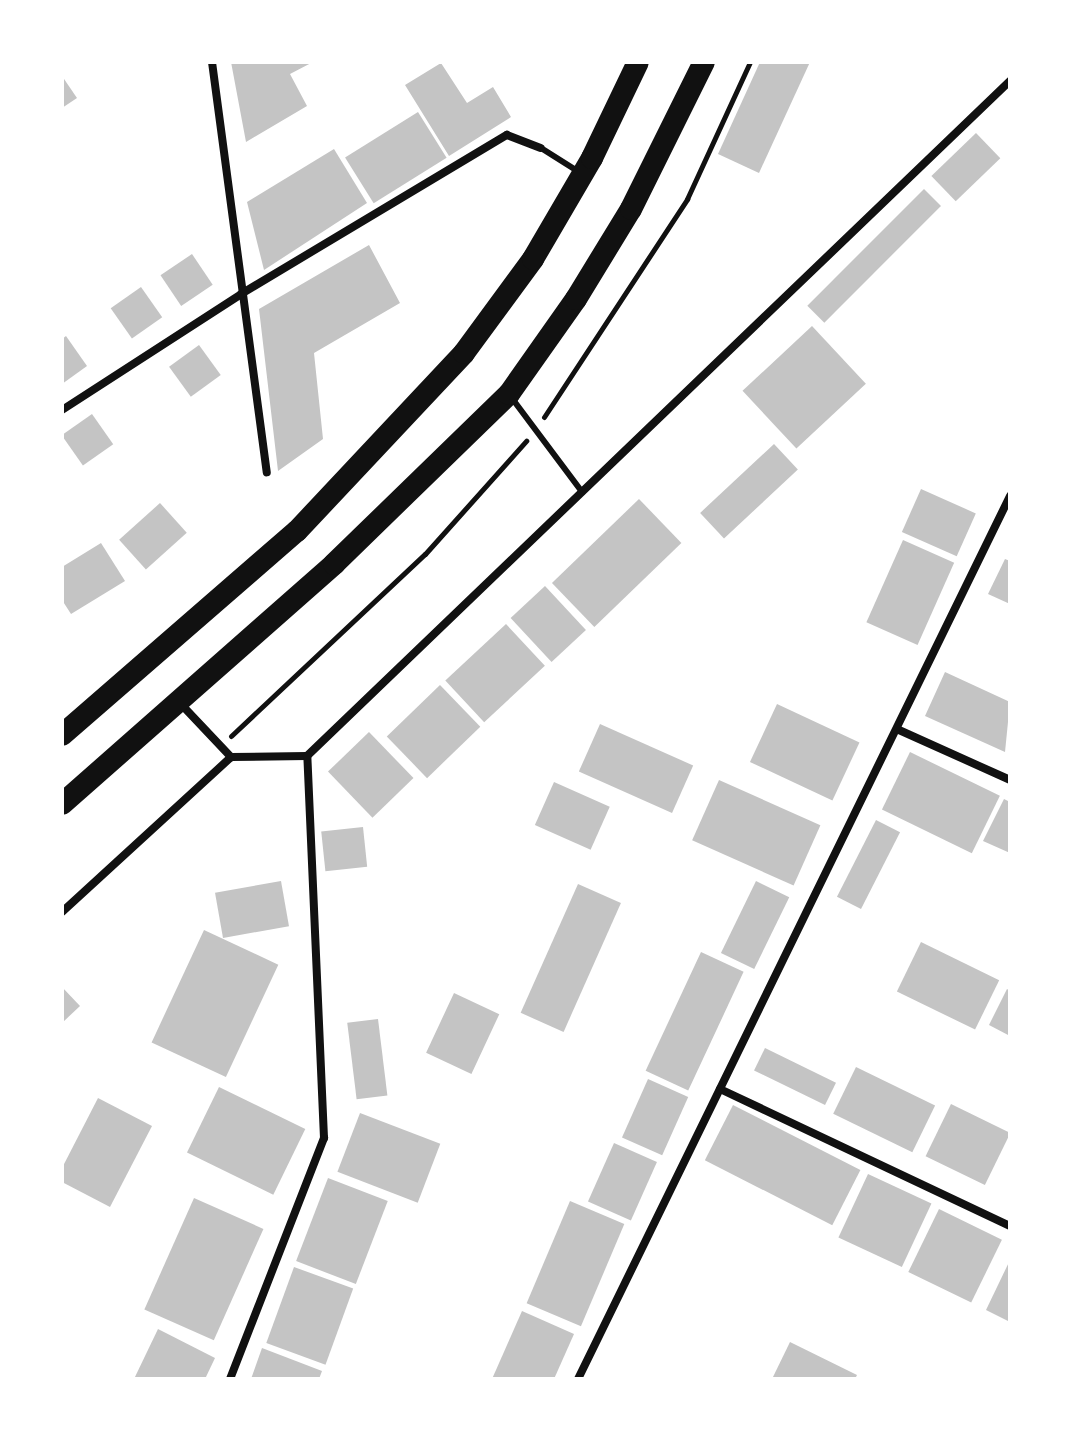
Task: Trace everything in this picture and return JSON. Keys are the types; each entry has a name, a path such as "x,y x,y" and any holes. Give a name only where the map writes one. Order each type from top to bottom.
{"highway":[{"path":"62,735 297,531 464,353 533,259 583,174 638,62"},
{"path":"62,804 334,564 509,394 576,299 631,209 704,62"}],"street":[{"path":"212,62 267,472"},
{"path":"62,912 231,757 307,756 1010,81"},
{"path":"62,410 241,294 507,135 541,148"},
{"path":"578,1379 899,730 1010,496"},
{"path":"179,701 231,757"},
{"path":"899,730 1010,780"},
{"path":"230,1379 324,1138 307,756"},
{"path":"720,1089 1010,1226"}],"lane":[{"path":"541,148 583,174"},
{"path":"509,394 582,492"}],"building":[{"path":"231,62 313,62 290,74 307,106 246,142"},
{"path":"760,62 810,62 759,173 718,154"},
{"path":"441,63 467,103 493,87 511,117 449,156 405,85"},
{"path":"62,76 77,98 62,108"},
{"path":"418,112 447,158 374,203 345,158"},
{"path":"976,133 1000,158 956,201 931,176"},
{"path":"334,149 367,203 264,270 247,202"},
{"path":"924,189 941,206 824,323 807,306"},
{"path":"369,245 400,303 314,353 323,439 278,471 259,309"},
{"path":"192,254 213,285 181,306 160,275"},
{"path":"141,287 162,317 132,339 111,308"},
{"path":"812,326 866,384 796,449 743,391"},
{"path":"66,336 87,366 62,384 62,339"},
{"path":"199,345 221,375 191,397 169,367"},
{"path":"92,414 113,444 83,466 62,435"},
{"path":"774,444 798,470 724,538 700,513"},
{"path":"921,489 976,513 957,556 902,532"},
{"path":"639,499 681,543 594,627 552,583"},
{"path":"160,503 187,533 146,570 119,540"},
{"path":"903,540 954,563 918,645 866,622"},
{"path":"101,543 125,581 71,614 62,600 62,567"},
{"path":"1005,559 1010,561 1010,604 988,594"},
{"path":"545,586 586,630 552,662 511,618"},
{"path":"506,624 545,666 484,722 445,681"},
{"path":"945,672 1010,702 1005,752 925,716"},
{"path":"440,685 480,727 427,778 387,736"},
{"path":"777,704 859,742 832,800 750,762"},
{"path":"600,724 693,765 672,813 579,772"},
{"path":"369,732 413,778 372,818 328,772"},
{"path":"910,752 1000,796 972,853 882,810"},
{"path":"719,780 820,825 794,885 692,840"},
{"path":"554,782 610,807 591,850 535,825"},
{"path":"1004,799 1010,802 1010,853 983,841"},
{"path":"876,820 900,832 861,909 837,897"},
{"path":"363,827 367,867 325,871 321,831"},
{"path":"281,881 289,926 223,938 215,893"},
{"path":"756,881 789,897 754,969 721,953"},
{"path":"578,884 621,903 564,1032 521,1013"},
{"path":"204,930 278,965 226,1077 152,1042"},
{"path":"921,942 999,980 975,1030 897,991"},
{"path":"701,952 744,972 688,1091 646,1071"},
{"path":"62,987 80,1006 62,1023"},
{"path":"1007,989 1010,991 1010,1036 989,1025"},
{"path":"454,993 499,1014 471,1074 426,1053"},
{"path":"378,1019 387,1095 357,1099 347,1023"},
{"path":"765,1048 836,1083 825,1105 754,1070"},
{"path":"856,1067 935,1106 912,1152 833,1114"},
{"path":"648,1079 688,1097 662,1155 622,1137"},
{"path":"219,1087 305,1129 273,1195 187,1153"},
{"path":"98,1098 152,1126 110,1207 62,1182 62,1168"},
{"path":"951,1104 1010,1133 985,1185 926,1156"},
{"path":"733,1105 860,1170 832,1225 705,1160"},
{"path":"360,1113 440,1144 418,1203 337,1172"},
{"path":"614,1143 657,1162 631,1221 588,1201"},
{"path":"868,1174 931,1204 902,1267 838,1237"},
{"path":"328,1178 388,1201 356,1284 296,1261"},
{"path":"194,1198 263,1229 214,1340 144,1309"},
{"path":"570,1201 624,1224 581,1326 527,1303"},
{"path":"939,1209 1002,1240 971,1303 908,1272"},
{"path":"1010,1260 1010,1322 986,1310"},
{"path":"294,1267 353,1289 325,1365 266,1343"},
{"path":"522,1311 574,1334 554,1379 492,1379"},
{"path":"158,1329 215,1358 205,1379 134,1379"},
{"path":"790,1342 857,1375 855,1379 772,1379"},
{"path":"262,1348 322,1371 319,1379 251,1379"}]}
